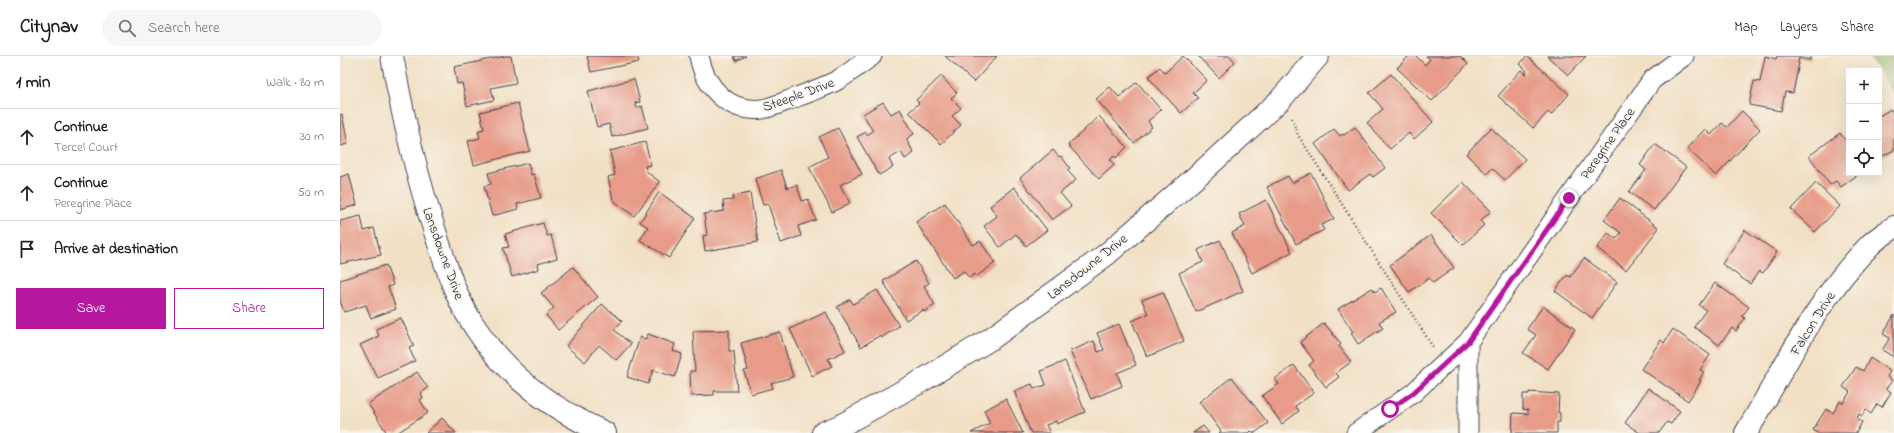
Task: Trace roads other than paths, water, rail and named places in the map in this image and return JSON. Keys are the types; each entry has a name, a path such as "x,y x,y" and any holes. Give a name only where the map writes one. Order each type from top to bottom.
{"street":[{"name":"Lansdowne Drive","path":"392,56 404,122 425,202 452,283 476,330 503,364 538,396 575,420 605,433"},
{"name":"Steeple Drive","path":"699,56 706,78 714,91 724,100 736,106 750,109 763,109 814,91 837,80 872,56"},
{"name":"Lansdowne Drive","path":"823,433 842,425 918,383 992,338 1107,254 1205,169 1280,100 1318,56"},
{"name":"Peregrine Place","path":"1356,433 1413,393 1468,342 1652,80 1684,56"},
{"name":"Falcon Drive","path":"1746,433 1819,309 1844,274 1871,245 1894,227"},
{"path":"1468,342 1468,433"}]}
